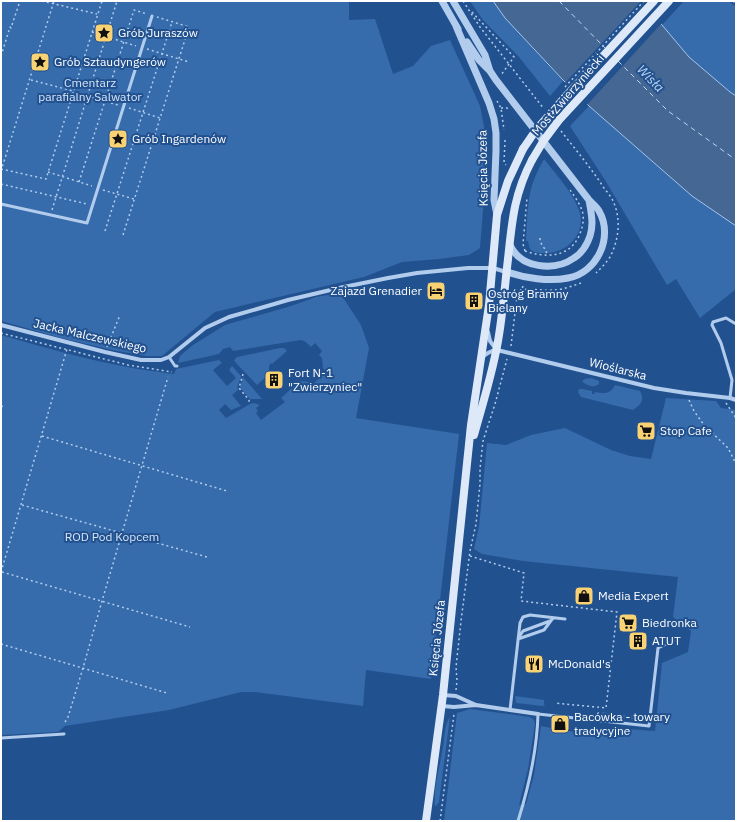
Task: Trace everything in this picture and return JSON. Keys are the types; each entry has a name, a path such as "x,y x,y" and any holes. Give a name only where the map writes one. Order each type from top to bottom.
{"main road":[{"name":"Most Zwierzyniecki","path":"497,215 508,181 524,149 536,130 654,1"},
{"name":"Most Zwierzyniecki","path":"510,245 515,202 523,179 544,140 559,120 670,1"},
{"name":"Księcia Józefa","path":"426,821 442,706 471,425 493,268 497,215"},
{"name":"Księcia Józefa","path":"468,457 489,386 497,350 510,245"}],"street":[{"name":"Księcia Józefa","path":"442,1 456,26 479,60 490,71 589,200 600,212 604,225 604,240 597,259 573,277 563,279 523,277 493,268"},
{"name":"Księcia Józefa","path":"453,1 485,55 490,71"},
{"name":"Księcia Józefa","path":"456,26 489,103 494,119 496,133 494,200 497,215"},
{"name":"Księcia Józefa","path":"510,245 514,253 531,264 553,266 573,259 583,250 590,238 592,220 589,200"},
{"name":"Jacka Malczewskiego","path":"1,325 141,360 161,360 169,356 205,328 229,317 288,300 339,288 417,273 468,268 493,268"},
{"path":"486,324 490,341 497,350"},
{"path":"480,362 487,353 497,350"},
{"name":"Wioślarska","path":"497,350 654,388 736,400"},
{"path":"443,695 456,696 476,705"},
{"path":"442,706 454,707 476,705 538,714"}],"lane":[{"path":"1,204 87,223 152,16"},
{"path":"730,398 732,380 721,343 712,325 713,322 726,318 736,324"},
{"path":"169,356 175,366 177,366"},
{"path":"510,710 520,623 523,617 530,615 552,620"},
{"path":"518,640 523,631 552,620 565,619"},
{"path":"518,640 544,630 552,620"},
{"path":"518,821 533,767 538,734 538,714 649,726 658,648 674,640"},
{"path":"1,738 64,734"}],"path":[{"path":"1,56 20,1"},
{"path":"42,1 53,2 98,14"},
{"path":"53,2 1,170 46,179 102,1"},
{"path":"50,216 117,1"},
{"path":"463,1 480,27"},
{"path":"563,89 644,1"},
{"path":"733,1 736,4"},
{"path":"79,182 134,10 189,27 123,235"},
{"path":"469,10 514,57 500,76"},
{"path":"105,231 172,22"},
{"path":"30,80 73,91"},
{"path":"542,112 547,106"},
{"path":"501,108 507,108 512,114"},
{"path":"48,172 134,200"},
{"path":"1,184 92,206"},
{"path":"525,251 535,254 557,254 565,251 578,238 583,222 581,209 568,186"},
{"path":"525,256 523,244 527,194"},
{"path":"540,238 541,244 546,248 547,255"},
{"path":"511,349 510,344 517,296 524,285"},
{"path":"105,352 120,315"},
{"path":"1,333 128,365 172,372"},
{"path":"66,352 1,572 190,627"},
{"path":"456,692 456,667 470,556 476,524 482,450 507,359"},
{"path":"243,374 239,388 249,402"},
{"path":"65,722 68,717 83,668 168,377"},
{"path":"686,393 694,411 704,425 728,448 736,464"},
{"path":"722,397 736,418"},
{"path":"1,406 5,407"},
{"path":"42,436 226,491"},
{"path":"21,505 207,557"},
{"path":"470,556 524,573 521,601 617,612 606,708 555,703"},
{"path":"1,644 167,693"},
{"path":"440,821 454,714"}],"green space":[{"name":"Cmentarz parafialny Salwator","path":"1,1 349,1 349,20 375,19 393,74 413,66 431,46 450,40 480,106 486,137 487,161 480,248 469,255 402,262 364,277 215,312 162,356 146,356 112,350 61,338 1,321"},
{"path":"470,1 493,1 505,18 563,81 550,96 519,57 483,20"},
{"path":"684,1 729,1 736,7 736,96 689,57 662,25"},
{"path":"589,106 692,196 736,226 736,289 700,318 676,279 667,285 605,180 570,126"},
{"path":"544,159 573,197 581,219 577,234 573,241 567,246 560,250 540,253 531,250 528,241 526,241 530,192 534,178"},
{"name":"ROD Pod Kopcem","path":"340,293 361,325 369,348 356,418 459,434 431,679 366,670 363,706 255,692 241,692 169,710 65,726 58,732 1,735 1,335 104,362 174,374 176,369 219,360 222,363 213,370 227,386 236,378 229,370 232,366 241,376 237,388 239,389 232,395 241,406 231,410 225,404 219,410 226,418 254,403 260,405 256,408 258,411 256,413 261,420 285,402 281,398 300,381 309,382 312,385 326,372 323,368 322,358 319,355 322,351 315,343 311,347 306,342 301,340 233,351 230,347 223,349 219,354 178,363 180,356 193,345 225,325 291,306 316,297"},
{"path":"284,348 287,351 272,364 271,363 269,366 269,372 257,385 234,360 237,357"},
{"path":"243,377 262,399 250,399 240,388"},
{"path":"591,378 599,381 599,384 590,386 582,381"},
{"path":"615,385 640,391 642,400 640,404 633,410 581,397 578,392 579,389 582,389 592,391 592,394 595,392 607,393"},
{"path":"666,398 716,401 721,408 736,410 736,821 444,821 457,713 470,709 530,717 534,720 535,724 528,769 519,805 526,804 534,775 541,726 567,731 611,735 614,728 655,731 662,663 688,652 691,631 673,617 678,577 523,561 482,554 474,549 479,527 487,443 506,445 531,435 565,428 611,450 630,456 651,459"},
{"path":"515,696 544,700 544,705 547,705 543,706 516,703"},
{"path":"603,712 643,717 638,720 602,716 601,714"},
{"path":"450,717 439,802 435,806 436,784 446,727"}],"water":[{"name":"Wisła","path":"493,1 642,1 689,57 736,96 736,226 692,196 589,106 505,18"}],"pier":[{"path":"641,1 644,1 662,23 586,106 564,84"}],"ferry route":[{"path":"559,1 606,49"},
{"path":"618,61 668,111 736,160"}],"place":[{"name":"Grób Juraszów","path":"104,33"},
{"name":"Grób Sztaudyngerów","path":"40,62"},
{"name":"Grób Ingardenów","path":"118,139"},
{"name":"Zajazd Grenadier","path":"436,291"},
{"name":"Ostróg Bramny Bielany","path":"474,301"},
{"name":"Fort N-1 \"Zwierzyniec\"","path":"274,380"},
{"name":"Stop Cafe","path":"646,431"},
{"name":"Media Expert","path":"584,596"},
{"name":"Biedronka","path":"628,623"},
{"name":"ATUT","path":"638,641"},
{"name":"McDonald's","path":"534,664"},
{"name":"Bacówka - towary tradycyjne","path":"560,724"}]}
